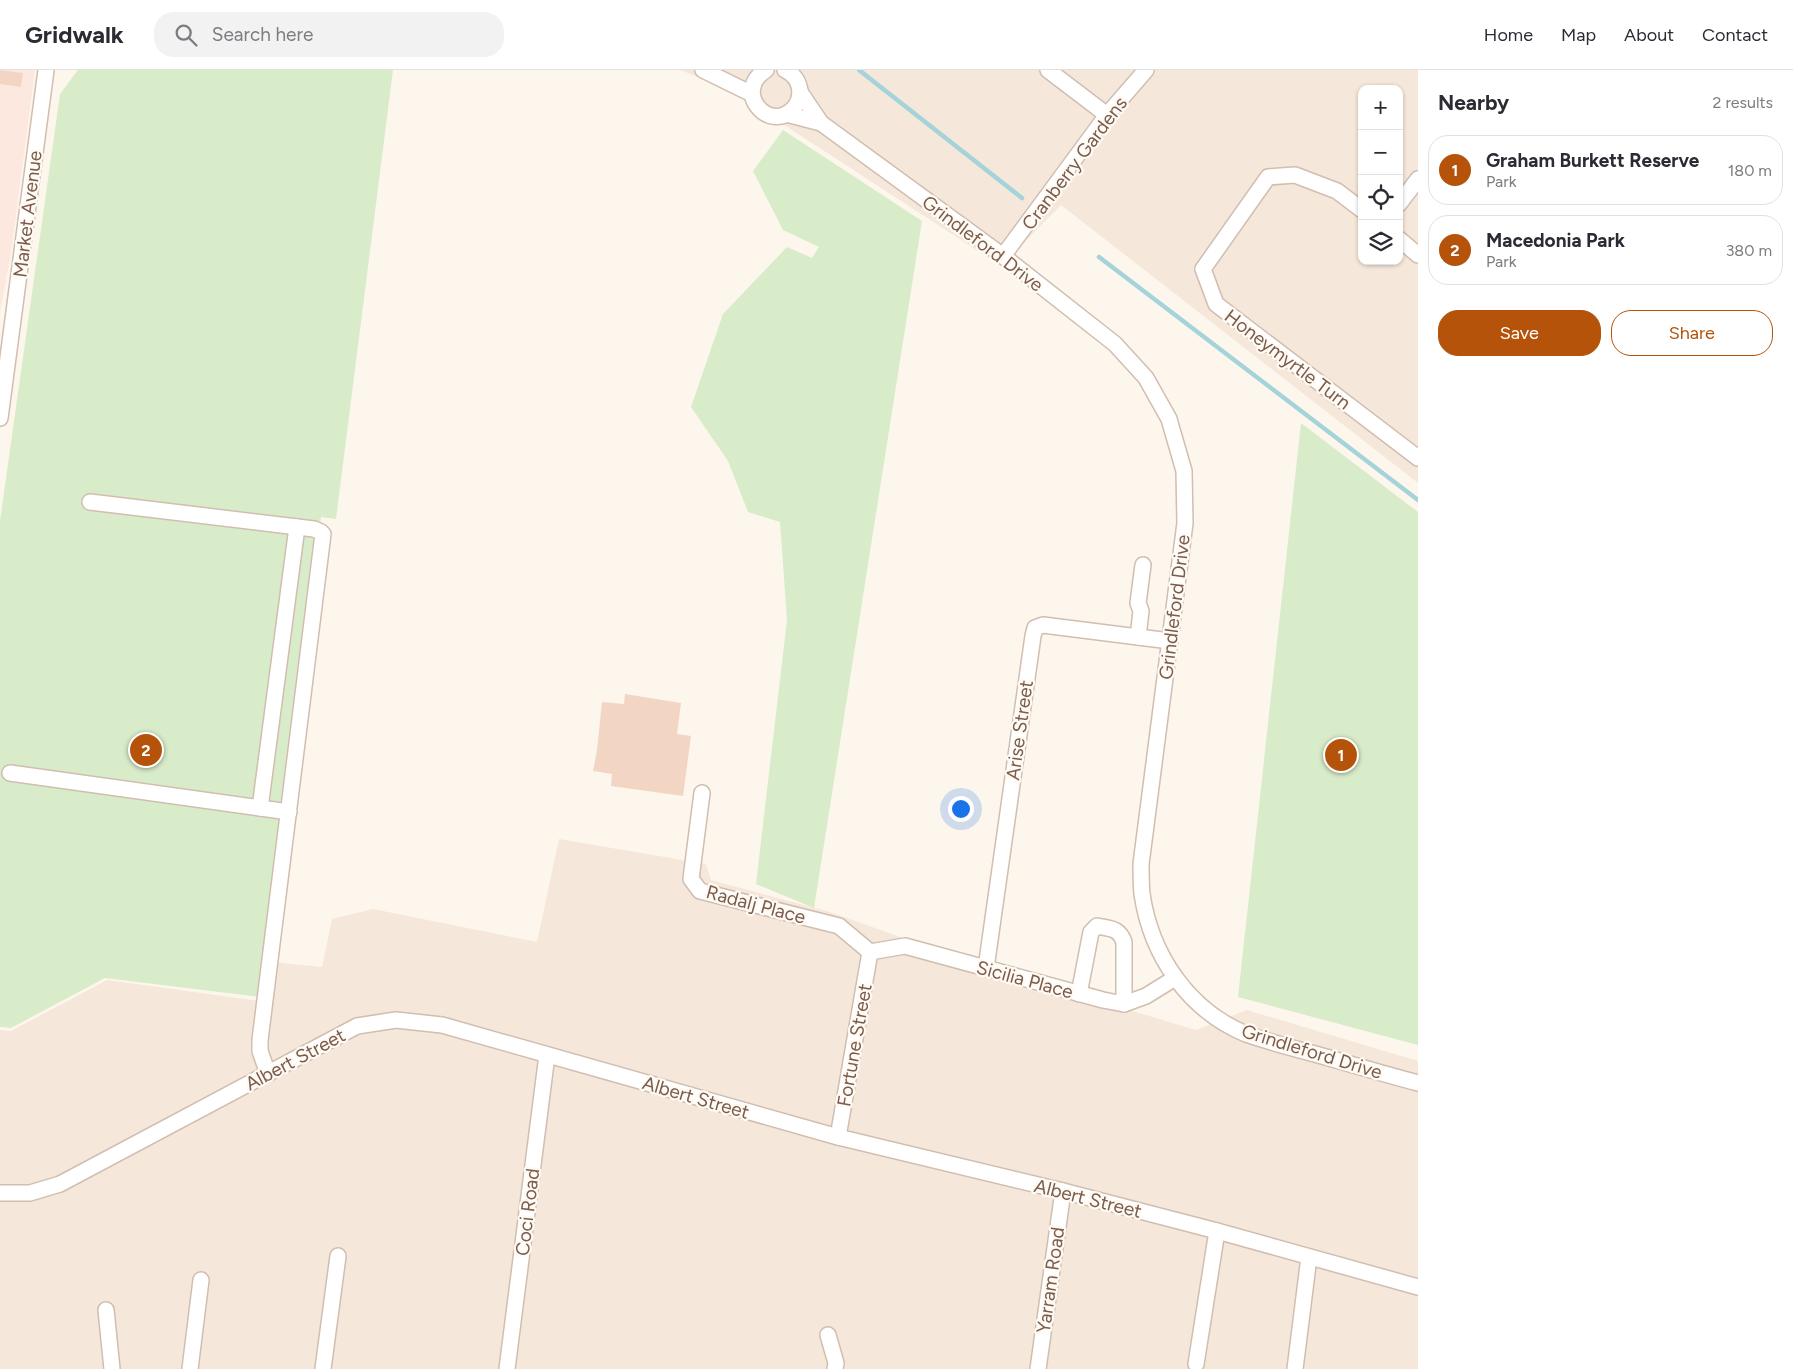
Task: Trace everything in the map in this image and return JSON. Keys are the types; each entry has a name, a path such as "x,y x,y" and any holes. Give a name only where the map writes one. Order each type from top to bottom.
{"street":[{"name":"Market Avenue","path":"0,418 46,70"},
{"name":"Grindleford Drive","path":"703,70 752,94 754,102 764,113 778,116 786,114 821,123"},
{"name":"Grindleford Drive","path":"785,70 795,77 799,88 821,123 1003,256 1115,344 1146,378 1169,419 1184,471 1185,523 1141,864 1142,893 1149,923 1159,952 1175,978 1193,1000 1218,1018 1245,1033 1418,1083"},
{"path":"786,114 796,105 799,88 807,70"},
{"path":"1048,70 1107,115"},
{"name":"Cranberry Gardens","path":"1003,256 1107,115 1146,70"},
{"path":"752,94 753,86 760,71"},
{"name":"Honeymyrtle Turn","path":"1358,207 1337,191 1295,175 1268,177 1203,269 1216,304 1418,458"},
{"path":"1403,199 1418,179"},
{"path":"1403,243 1418,254"},
{"path":"90,502 297,527 321,532 324,540 260,1040 260,1052 268,1074"},
{"path":"260,808 297,527"},
{"path":"1133,637 1141,611 1138,603 1143,565"},
{"name":"Arise Street","path":"986,968 1035,628 1043,625 1170,642"},
{"path":"10,773 289,812"},
{"name":"Radalj Place","path":"702,793 691,879 700,891 839,926 870,952"},
{"path":"1079,994 1091,932 1098,926 1117,930 1124,942 1124,1004 1146,996 1175,978"},
{"name":"Sicilia Place","path":"870,952 905,946 1079,994 1124,1004"},
{"name":"Fortune Street","path":"838,1138 870,952"},
{"name":"Albert Street","path":"0,1193 30,1192 60,1184 358,1026 396,1020 442,1025 838,1138 1063,1191 1217,1231 1418,1287"},
{"name":"Coci Road","path":"506,1369 547,1054"},
{"name":"Yarram Road","path":"1038,1369 1063,1191"},
{"path":"1196,1364 1217,1231"},
{"path":"323,1369 338,1256"},
{"path":"1295,1369 1309,1257"},
{"path":"190,1369 201,1280"},
{"path":"106,1310 112,1369"},
{"path":"828,1335 836,1363 835,1369"}],"shaded area":[{"path":"0,70 35,70 11,254 0,312"},
{"path":"680,70 1418,70 1418,483 1061,205 1001,266 729,89"},
{"path":"559,839 706,864 711,880 830,912 982,966 1196,1030 1247,1010 1418,1061 1418,1369 0,1369 0,1030 11,1031 107,980 266,1002 272,962 322,967 332,919 373,909 537,942"}],"green space":[{"path":"78,70 393,70 336,519 321,517 261,997 105,978 11,1028 0,1027 0,521 60,94"},
{"path":"783,130 922,221 814,908 756,884 787,620 780,522 748,512 728,461 691,407 723,314 787,247 812,258 819,247 783,230 753,171"},
{"path":"1301,423 1418,512 1418,1045 1238,997"}],"building":[{"path":"0,70 23,73 21,87 0,84"},
{"path":"625,694 681,703 677,734 691,736 683,796 611,786 612,774 593,771 602,702 624,704"}],"waterway":[{"path":"859,70 1022,198"},
{"path":"1099,257 1418,500"}],"place":[{"name":"Macedonia Park","path":"146,750"},
{"name":"Graham Burkett Reserve","path":"1341,755"}]}
